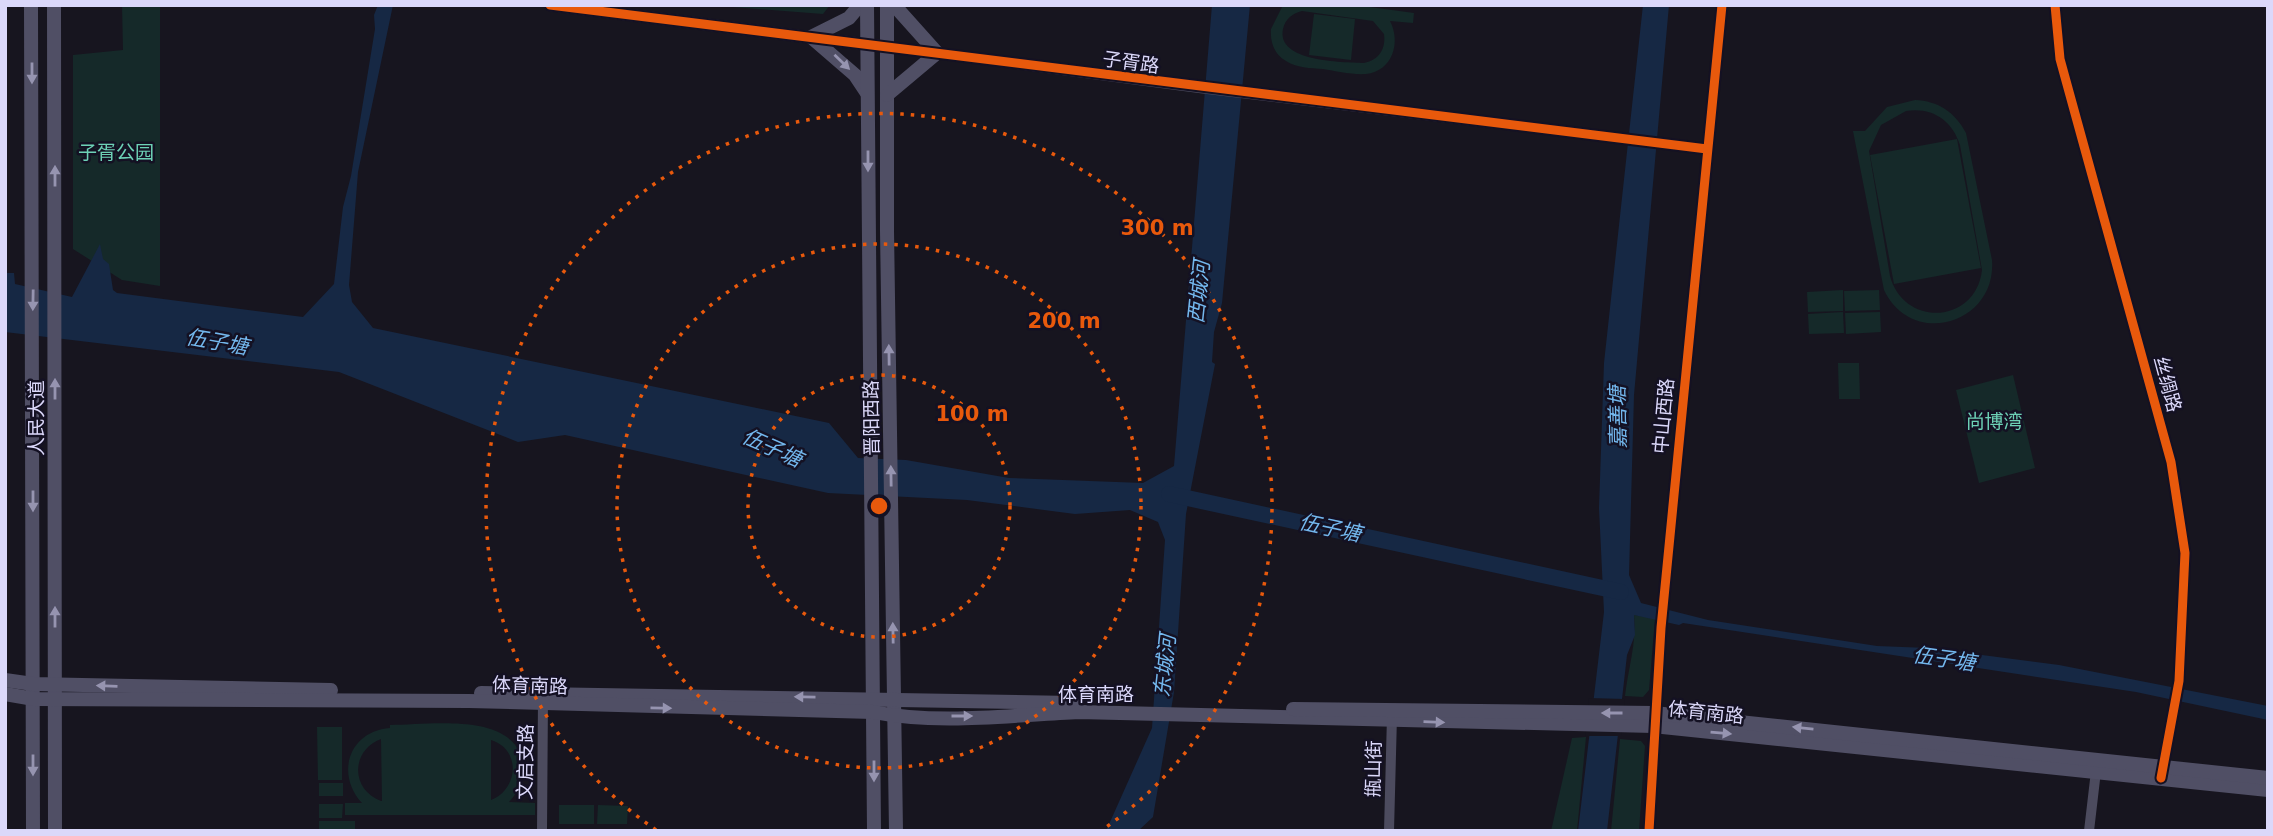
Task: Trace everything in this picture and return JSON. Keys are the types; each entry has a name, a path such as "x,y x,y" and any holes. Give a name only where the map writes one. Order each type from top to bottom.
{"main road":[{"name":"人民大道","path":"32,5 33,831"},
{"name":"人民大道","path":"54,5 55,831"},
{"path":"860,5 849,18 811,37 836,56 867,93"},
{"name":"晋阳西路","path":"867,5 874,831"},
{"name":"晋阳西路","path":"887,5 896,831"},
{"path":"887,95 937,53 894,5"},
{"name":"体育南路","path":"5,680 34,692"},
{"name":"体育南路","path":"5,694 55,692 401,700 873,705 894,709 1123,708 1654,719 2162,772 2268,790"},
{"name":"体育南路","path":"1654,719 2096,771 2268,778"}],"street":[{"name":"子胥路","path":"550,5 1199,88 1707,149"},
{"name":"中山西路","path":"1649,831 1663,605 1722,5"},
{"name":"丝绸路","path":"2055,5 2060,59 2171,462 2185,553 2179,681 2162,772"},
{"name":"文启支路","path":"542,831 543,700"},
{"name":"甁山街","path":"1389,831 1392,715"},
{"path":"2089,831 2096,771"}],"green space":[{"name":"子胥公园","path":"122,5 160,5 160,286 122,280 73,249 73,55 123,50"},
{"path":"708,5 830,5 823,14"},
{"path":"1272,5 1355,5 1414,13 1413,23 1390,21 1395,38 1394,46 1383,67 1375,72 1355,74 1299,66 1278,55 1272,43 1271,29 1282,7","holes":["1302,11 1373,21 1384,34 1384,44 1380,53 1369,62 1313,58 1290,48 1284,40 1283,29 1286,22"]},
{"path":"1314,14 1355,19 1351,60 1309,55"},
{"path":"1915,100 1938,105 1951,114 1966,133 1992,260 1990,282 1981,300 1967,313 1950,321 1932,323 1913,319 1897,308 1884,290 1853,131 1865,131 1887,107","holes":["1915,110 1940,117 1952,129 1960,145 1982,270 1977,288 1967,301 1954,309 1939,313 1909,305 1898,293 1890,276 1869,151 1881,125 1906,111"]},
{"path":"1957,139 1981,268 1894,284 1870,155"},
{"path":"1843,290 1843,311 1808,312 1807,292"},
{"path":"1879,290 1880,310 1845,311 1844,291"},
{"path":"1843,312 1844,333 1809,334 1808,314"},
{"path":"1880,312 1881,332 1846,334 1845,313"},
{"path":"1838,363 1859,363 1860,399 1839,399"},
{"name":"尚博湾","path":"2013,375 2035,468 1979,483 1956,390"},
{"path":"1634,615 1655,618 1649,690 1643,697 1625,696 1633,645"},
{"path":"445,723 484,727 501,733 514,743 522,758 524,770 522,782 509,802 535,803 535,815 345,815 345,803 362,803 349,779 350,756 356,745 365,737 390,728 390,725","holes":["381,739 382,801 371,796 364,788 358,770 364,752","491,740 508,752 513,769 507,787 491,800"]},
{"path":"317,727 342,727 342,780 318,780"},
{"path":"1586,737 1577,831 1551,831 1572,738"},
{"path":"1620,739 1641,741 1645,746 1639,831 1611,831"},
{"path":"319,783 343,783 343,796 319,796"},
{"path":"319,804 343,804 342,818 319,818"},
{"path":"559,805 594,805 594,824 559,824"},
{"path":"598,805 628,806 627,824 597,824"},
{"path":"319,821 355,821 355,831 319,831"}],"water":[{"path":"378,5 393,5 358,172 349,285 352,302 373,328 829,423 858,458 906,460 1009,478 1143,483 1174,466 1212,5 1250,5 1222,303 1214,332 1212,362 1215,364 1186,514 1174,692 1153,817 1138,831 1106,831 1152,728 1165,540 1158,522 1130,510 1075,514 967,500 828,493 565,435 518,442 339,372 5,332 5,273 14,273 15,284 72,297 100,244 103,259 109,264 113,290 117,293 303,317 334,284 343,207 351,176 375,29 374,15"},
{"name":"嘉善塘","path":"1643,5 1669,5 1634,395 1629,575 1641,603 1708,620 1877,646 1928,648 2059,665 2268,706 2268,720 2136,692 1683,623 1679,625 1634,615 1635,635 1627,655 1607,831 1578,831 1604,612 1599,508 1604,363"}],"pier":[{"path":"1589,698 1625,699 1621,736 1585,736"}],"waterway":[{"name":"伍子塘","path":"1169,494 1621,592"}],"cycle path":[{"path":"550,5 1707,149"},
{"path":"1649,831 1661,628 1722,5"},
{"path":"2055,5 2060,59 2171,462 2185,553 2179,681 2161,778"}],"water label":[{"name":"西城河","path":"1199,292"},
{"name":"东城河","path":"1165,666"}]}
